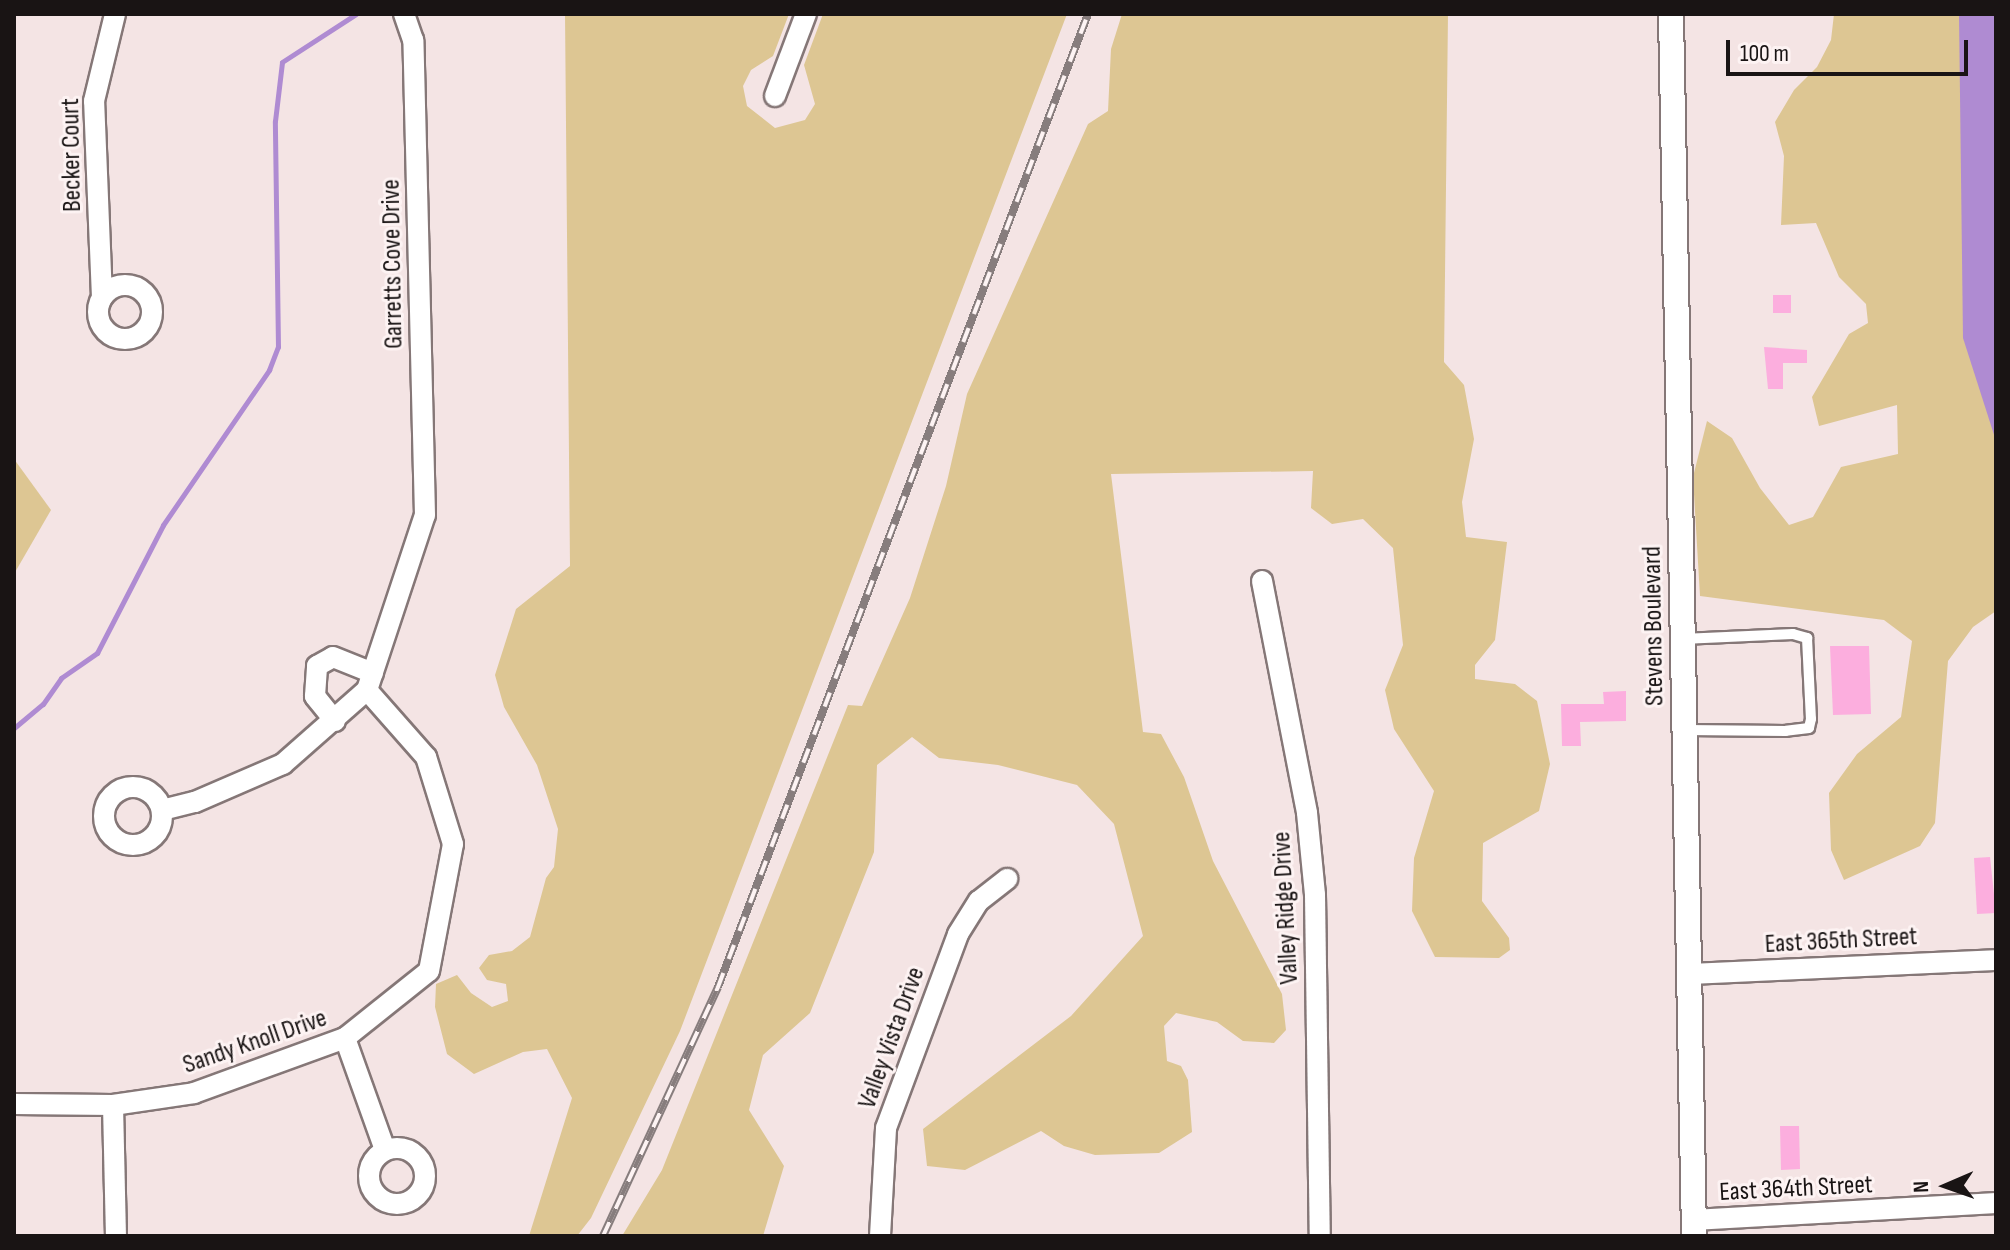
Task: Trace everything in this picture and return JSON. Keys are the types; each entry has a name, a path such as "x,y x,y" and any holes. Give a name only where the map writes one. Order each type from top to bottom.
{"street":[{"name":"Becker Court","path":"102,298 94,101 115,14"},
{"name":"Garretts Cove Drive","path":"370,681 425,515 413,40 404,14"},
{"path":"775,96 806,14"},
{"name":"Stevens Boulevard","path":"1671,14 1694,1228"},
{"name":"Valley Ridge Drive","path":"1262,581 1307,813 1314,881 1320,1236"},
{"path":"162,810 195,802 283,764 335,721 370,681 333,657 317,666 315,696 335,721"},
{"name":"Sandy Knoll Drive","path":"14,1104 113,1105 194,1093 345,1038 429,971 453,844 426,757 370,681"},
{"name":"Valley Vista Drive","path":"880,1236 886,1128 958,934 979,901 1007,879"},
{"name":"East 365th Street","path":"1689,974 1996,960"},
{"path":"345,1038 385,1150"},
{"path":"113,1105 116,1236"},
{"name":"East 364th Street","path":"1694,1228 1996,1203"}],"lane":[{"path":"1682,639 1793,634 1807,638 1811,719 1809,728 1786,731 1684,730"}],"shaded area":[{"path":"565,14 789,14 773,56 751,70 743,86 747,106 775,128 805,120 815,104 804,65 823,14 1067,14 680,1031 591,1218 577,1236 529,1236 572,1098 547,1049 523,1052 474,1074 447,1054 435,1007 436,984 457,975 471,993 492,1007 508,1001 506,984 487,980 479,968 489,955 512,951 530,937 546,878 554,867 558,829 537,765 504,707 495,675 516,609 570,566"},
{"path":"1122,14 1448,14 1444,362 1464,385 1474,439 1462,502 1466,537 1507,542 1495,640 1475,665 1475,679 1515,684 1537,701 1550,764 1539,811 1483,843 1482,901 1509,938 1510,950 1499,958 1435,957 1412,911 1414,858 1434,791 1394,729 1385,690 1403,645 1393,548 1363,519 1332,524 1311,508 1313,471 1111,474 1143,732 1161,734 1184,777 1213,861 1282,994 1286,1030 1274,1043 1243,1041 1217,1022 1176,1013 1164,1026 1167,1061 1181,1066 1188,1080 1192,1132 1159,1153 1095,1155 1064,1146 1041,1131 965,1170 927,1166 923,1129 1071,1016 1143,936 1114,824 1077,785 998,765 939,758 912,737 877,765 874,852 810,1013 763,1055 749,1110 784,1166 763,1236 622,1236 662,1170 848,705 862,706 910,598 946,486 967,394 1088,124 1108,111 1111,49"},
{"path":"1834,14 1996,14 1996,611 1973,627 1948,661 1935,823 1920,846 1844,880 1831,850 1829,793 1857,754 1901,717 1912,641 1884,620 1700,596 1693,477 1707,421 1732,438 1760,488 1789,525 1813,517 1841,467 1898,454 1897,405 1819,426 1812,397 1849,334 1868,323 1866,304 1839,277 1816,223 1781,225 1784,156 1775,122 1794,90 1817,67 1831,40"},
{"path":"1959,14 1996,14 1996,441 1963,338"},
{"path":"14,459 51,510 14,574"}],"building":[{"path":"1773,295 1791,295 1791,313 1773,313"},
{"path":"1764,347 1807,350 1807,363 1783,363 1783,389 1768,389"},
{"path":"1830,646 1869,646 1871,714 1833,715"},
{"path":"1626,691 1626,721 1580,722 1581,746 1562,746 1561,704 1604,704 1603,692"},
{"path":"1990,857 1996,913 1977,914 1974,858"},
{"path":"1780,1126 1799,1126 1800,1169 1781,1170"}],"waterway":[{"path":"14,728 43,704 61,678 97,653 163,525 269,370 278,347 275,121 282,62 356,14"}],"railway":[{"path":"603,1236 718,987 1088,14"}]}
